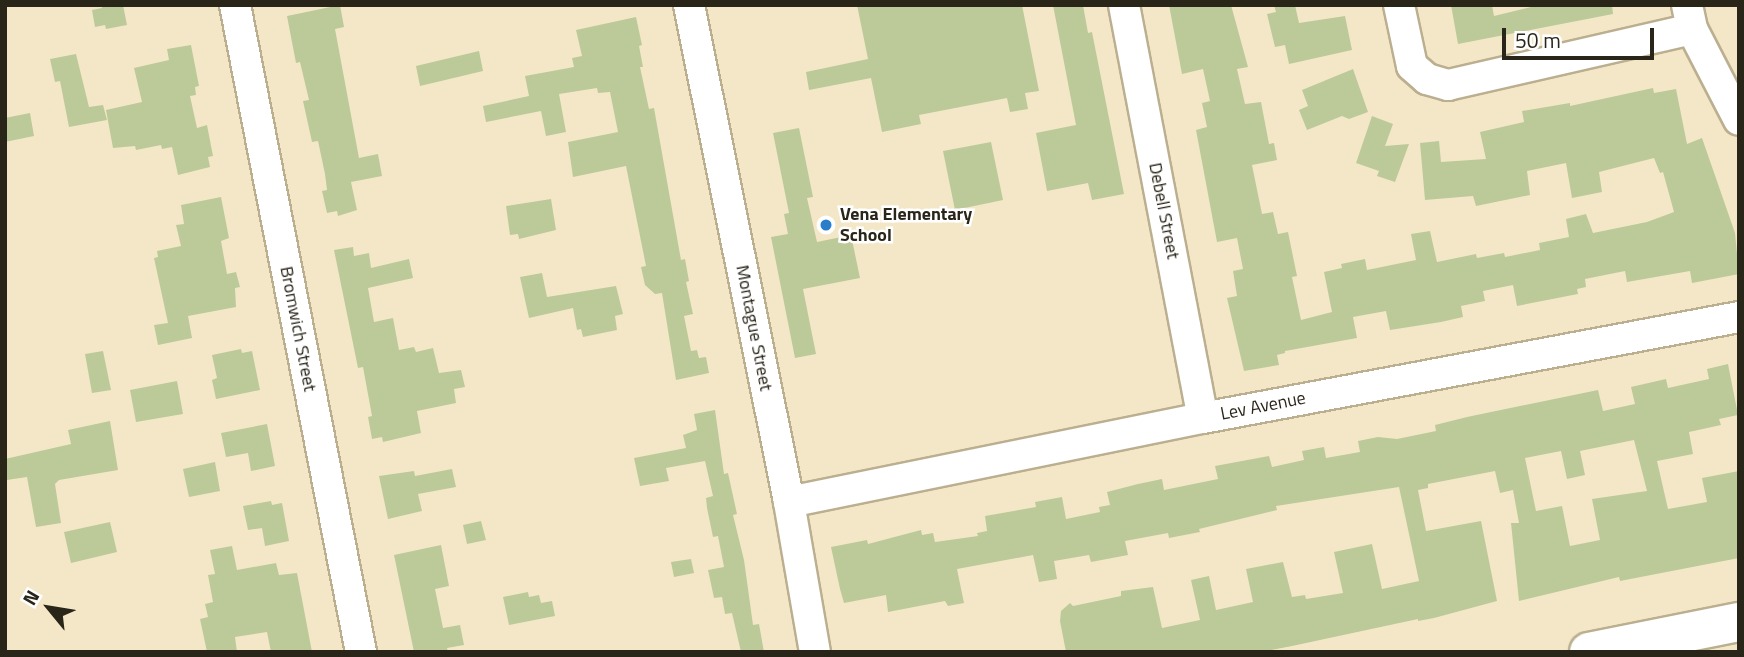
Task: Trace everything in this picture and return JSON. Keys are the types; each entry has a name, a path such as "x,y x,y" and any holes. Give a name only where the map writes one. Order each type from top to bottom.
{"main road":[{"path":"1589,652 1739,622"}],"street":[{"name":"Bromwich Street","path":"234,5 361,652"},
{"name":"Montague Street","path":"689,5 789,502 815,652"},
{"name":"Debell Street","path":"1124,5 1203,418"},
{"path":"1399,5 1412,66 1427,79 1448,85 1690,17 1739,120"},
{"name":"Lev Avenue","path":"789,502 1203,418 1739,317"}],"building":[{"path":"102,5 123,5 127,25 106,29 105,25 95,27 92,10 102,8"},
{"path":"340,5 344,27 335,29 359,158 378,154 382,176 351,182 357,210 338,216 337,211 327,213 322,191 327,190 325,174 318,141 312,142 303,101 309,100 300,62 296,63 287,16"},
{"path":"857,5 1022,5 1039,91 1025,93 1028,109 1010,112 1007,98 919,115 921,124 882,132 871,78 809,90 806,72 868,59"},
{"path":"1053,5 1083,5 1088,33 1092,32 1124,194 1092,200 1088,183 1047,191 1036,133 1076,125"},
{"path":"1169,5 1231,5 1248,67 1237,69 1245,104 1261,102 1269,144 1274,143 1277,160 1252,165 1262,214 1273,212 1278,234 1288,232 1297,276 1292,277 1301,320 1332,312 1324,272 1342,268 1341,264 1365,259 1367,270 1416,260 1411,234 1430,231 1437,262 1476,254 1477,258 1504,253 1505,257 1540,250 1539,243 1569,237 1566,219 1586,214 1593,233 1647,222 1674,212 1663,172 1660,173 1654,158 1599,172 1602,192 1572,198 1566,163 1527,171 1530,195 1476,206 1473,196 1425,200 1420,143 1439,141 1441,162 1486,159 1480,132 1524,122 1522,111 1570,103 1570,106 1653,88 1654,93 1676,89 1687,144 1702,138 1735,233 1739,274 1692,283 1690,271 1627,282 1625,271 1585,279 1586,287 1577,289 1578,294 1517,306 1513,285 1483,291 1485,301 1461,306 1463,317 1441,322 1390,330 1386,311 1353,317 1357,338 1285,351 1277,355 1279,365 1244,371 1227,298 1237,296 1233,271 1243,269 1237,238 1217,242 1196,130 1207,127 1202,103 1210,101 1203,69 1182,74"},
{"path":"1274,5 1295,5 1299,23 1345,16 1352,50 1289,64 1285,45 1275,47 1267,14 1276,12"},
{"path":"1451,5 1492,5 1494,16 1539,5 1612,5 1613,14 1458,44"},
{"path":"636,17 642,45 639,46 643,67 640,67 649,109 654,108 681,260 685,259 689,281 686,282 693,314 684,316 691,351 697,350 699,358 706,357 709,373 676,380 662,293 655,294 645,285 641,267 646,266 626,166 573,177 568,142 618,132 610,92 598,93 597,88 559,94 566,132 546,136 541,111 486,122 483,106 529,96 525,76 574,67 572,58 582,56 576,30"},
{"path":"191,45 199,86 195,87 196,95 190,96 197,128 207,125 213,156 208,157 210,167 178,175 172,147 162,149 161,145 136,150 135,146 113,148 106,110 142,102 134,68 169,60 167,49"},
{"path":"479,51 483,71 420,86 416,66"},
{"path":"76,54 89,107 103,105 107,120 69,127 60,81 55,82 50,59"},
{"path":"1353,69 1368,112 1349,119 1342,116 1307,130 1299,110 1308,106 1302,90"},
{"path":"30,113 34,136 5,142 5,118"},
{"path":"1372,116 1393,124 1385,146 1409,144 1395,182 1377,176 1379,171 1356,163"},
{"path":"799,128 813,197 807,198 817,242 851,235 860,278 803,289 816,354 795,358 771,237 788,234 784,214 789,213 773,133"},
{"path":"991,142 1003,200 955,210 943,151"},
{"path":"221,197 229,238 221,241 227,274 236,272 240,287 235,288 236,307 188,316 192,338 158,345 154,325 168,323 154,258 158,257 157,251 181,246 176,225 184,224 181,205"},
{"path":"551,199 556,230 519,239 518,234 510,235 506,206"},
{"path":"353,247 354,256 369,253 371,268 409,259 413,278 368,288 374,322 393,318 399,350 414,347 416,352 433,348 439,373 461,370 465,387 454,389 456,403 417,411 421,433 383,442 382,437 372,439 368,417 372,416 363,367 358,368 334,250"},
{"path":"542,273 547,297 616,286 623,314 615,316 617,330 583,337 581,329 577,330 573,308 529,318 520,277"},
{"path":"241,349 242,353 252,351 260,390 216,399 212,380 217,378 212,355"},
{"path":"103,351 111,390 92,393 85,354"},
{"path":"1728,364 1738,415 1719,419 1721,425 1689,432 1693,454 1657,461 1668,509 1707,502 1702,478 1739,471 1739,558 1620,581 1619,577 1519,601 1511,523 1519,523 1513,490 1500,493 1495,471 1428,484 1428,488 1418,490 1426,531 1481,521 1497,601 1434,618 1260,652 1066,652 1060,621 1061,611 1070,603 1073,606 1121,596 1121,591 1153,587 1162,628 1200,620 1191,580 1209,576 1216,610 1253,602 1246,569 1283,562 1292,597 1305,595 1306,599 1343,593 1334,552 1372,544 1382,589 1419,581 1399,487 1276,506 1277,510 1199,529 1200,532 1169,538 1168,533 1125,541 1128,555 1091,562 1089,555 1054,561 1057,579 1039,582 1033,555 957,569 964,603 948,606 945,601 888,612 886,595 844,603 840,589 831,547 867,540 868,544 921,530 922,535 933,533 935,542 978,536 977,533 987,531 985,516 1036,507 1035,502 1062,497 1066,519 1100,512 1099,507 1110,505 1107,492 1138,484 1162,479 1164,490 1218,479 1215,466 1269,456 1272,467 1304,460 1302,451 1324,447 1326,458 1360,452 1358,441 1378,437 1397,439 1436,431 1435,425 1598,390 1603,411 1635,404 1631,387 1666,379 1668,388 1709,379 1707,369","holes":["1634,440 1647,491 1592,499 1600,540 1570,546 1562,506 1536,511 1525,458 1561,451 1567,479 1585,475 1580,451"]},
{"path":"177,381 183,414 136,422 130,390"},
{"path":"715,410 724,474 728,473 737,514 733,515 744,560 753,625 759,624 764,652 741,652 732,613 725,614 722,597 714,598 708,570 724,567 718,536 713,537 707,508 706,498 713,496 705,461 666,468 669,481 640,486 634,458 686,448 683,435 697,430 694,414"},
{"path":"110,421 118,470 59,480 55,484 61,523 36,527 27,477 7,480 5,459 71,444 68,430"},
{"path":"267,424 275,466 251,471 248,453 226,457 221,433"},
{"path":"215,462 220,491 189,497 183,469"},
{"path":"452,469 456,487 418,494 422,511 388,519 379,476 414,471 415,476"},
{"path":"271,501 272,505 282,503 289,541 265,546 262,528 248,530 243,506"},
{"path":"481,521 486,540 467,544 463,525"},
{"path":"110,522 117,552 71,563 64,532"},
{"path":"441,545 449,586 435,589 443,628 460,625 464,645 447,648 448,652 414,652 394,555"},
{"path":"232,546 237,570 276,563 279,575 297,573 312,652 271,652 267,632 235,637 237,652 207,652 200,619 208,617 205,604 213,602 208,575 215,574 210,550"},
{"path":"691,559 694,573 674,577 671,562"},
{"path":"528,592 529,597 539,595 541,603 552,601 555,616 509,625 503,597"}],"place":[{"name":"Vena Elementary School","path":"826,225"}]}
